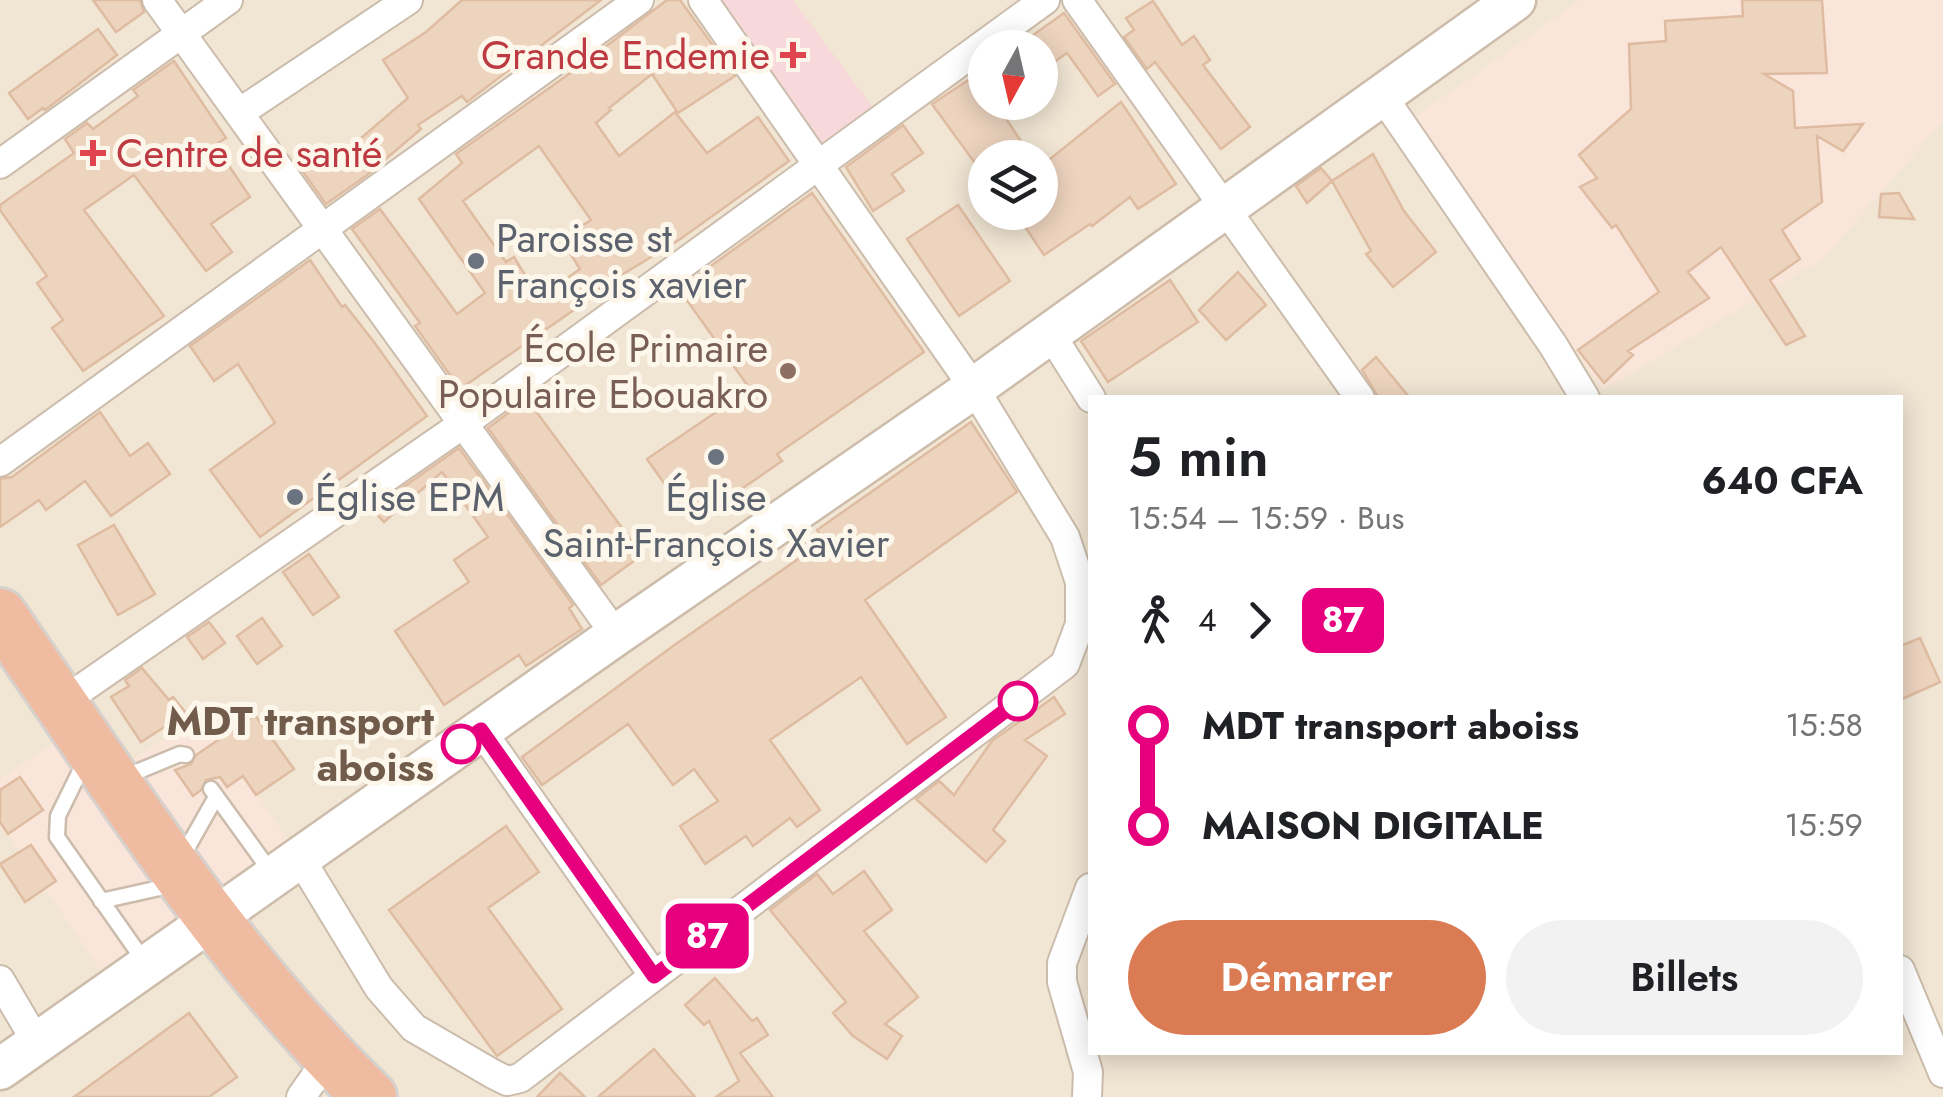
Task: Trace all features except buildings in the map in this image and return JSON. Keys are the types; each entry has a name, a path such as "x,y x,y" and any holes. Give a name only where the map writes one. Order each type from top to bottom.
{"highway":[{"path":"0,614 315,1077 370,1097"}],"main road":[{"path":"0,1070 147,966 191,890 287,867 974,388 1515,0"}],"street":[{"path":"157,0 616,636"},
{"path":"0,164 228,0"},
{"path":"239,113 408,0"},
{"path":"0,462 639,0"},
{"path":"287,867 414,1028 507,1081 520,1078 1065,664 1080,624 1080,582 1065,538 974,388 702,0"},
{"path":"61,703 463,424 1044,0"},
{"path":"1077,0 1358,395"},
{"path":"1381,94 1553,344 1583,395"},
{"path":"1050,333 1089,395"},
{"path":"481,730 654,976"},
{"path":"1086,1097 1088,1072 1066,1000 1062,963 1088,893"},
{"path":"1903,977 1943,1074"},
{"path":"0,980 37,1043"}],"lane":[{"path":"147,966 56,837 58,816 104,764 186,755"},
{"path":"101,901 191,890 214,793 287,867"}],"shaded area":[{"path":"0,0 1943,0 1943,1097 0,1097"},
{"name":"Grande Endemie","path":"711,0 793,0 875,110 823,149"},
{"path":"1580,0 1943,0 1943,121 1822,260 1603,390 1414,118"},
{"path":"200,714 293,847 214,901 121,768"},
{"path":"61,738 181,915 100,970 0,822 0,779"}],"bus line":[{"name":"87","path":"461,744 481,730 654,976 1018,701"}],"place":[{"name":"Grande Endemie","path":"793,55"},
{"name":"Centre de santé","path":"93,153"},
{"name":"Paroisse st François xavier","path":"476,261"},
{"name":"École Primaire Populaire Ebouakro","path":"788,371"},
{"name":"Église Saint-François Xavier","path":"716,457"},
{"name":"Église EPM","path":"295,497"},
{"name":"MDT transport aboiss","path":"461,744"}]}
